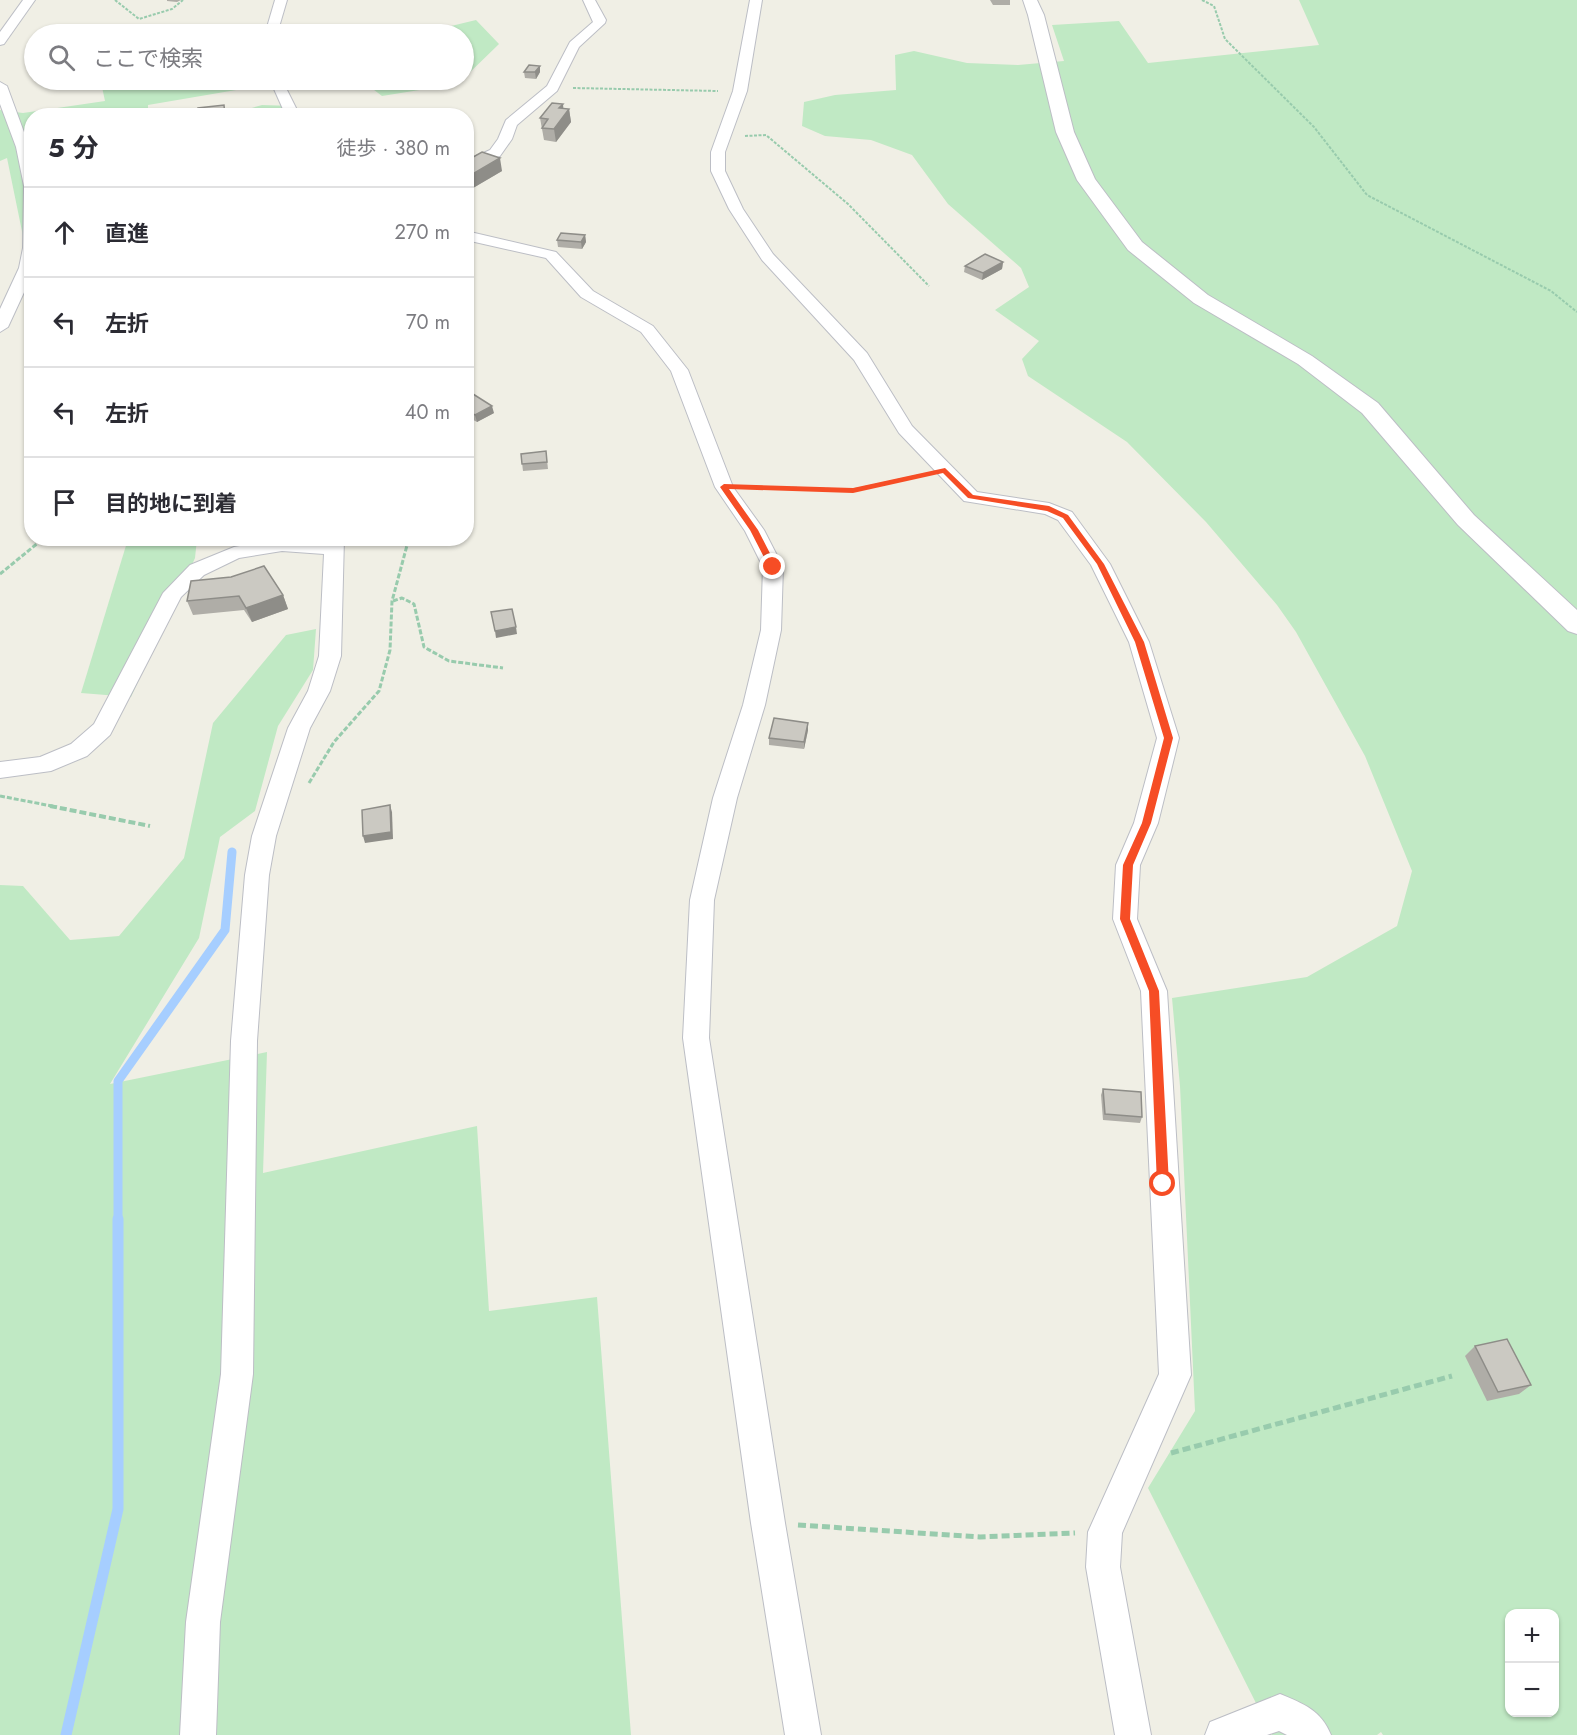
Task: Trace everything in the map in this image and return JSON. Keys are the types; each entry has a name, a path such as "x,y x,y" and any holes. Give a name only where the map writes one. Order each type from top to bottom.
{"street":[{"path":"0,41 29,0"},
{"path":"274,24 281,0"},
{"path":"474,163 495,153 505,139 511,123 552,88 574,45 599,24 600,20 589,0"},
{"path":"756,0 740,91 718,152 718,171 736,209 767,257 861,357 905,429 971,497 1049,509 1065,516 1100,564 1139,642 1168,738 1146,823 1128,865 1125,919 1154,991 1175,1375 1105,1532 1104,1567 1133,1735"},
{"path":"1030,0 1036,15 1065,132 1086,180 1134,246 1201,299 1305,360 1370,408 1466,520 1577,625"},
{"path":"0,86 24,153"},
{"path":"281,90 289,108"},
{"path":"474,237 551,255 587,294 647,329 679,370 724,487 754,530 773,567 771,630 754,705 725,798 702,900 696,1038 768,1523 803,1735"},
{"path":"0,327 24,275"},
{"path":"0,770 43,765 79,750 102,729 173,593 196,570 234,553 276,546"},
{"path":"198,1735 203,1622 237,1374 244,1041 257,875 264,836 299,728 319,692 330,656 334,546"},
{"path":"1223,1735 1280,1712 1305,1725 1313,1735"}],"path":[{"path":"115,0 139,18 172,9 183,0"},
{"path":"1202,0 1214,6 1226,39 1314,127 1367,195 1551,291 1577,312"},
{"path":"552,88 740,91"},
{"path":"723,138 766,135 848,204 929,286"},
{"path":"724,487 853,490 945,470"},
{"path":"0,574 34,546"},
{"path":"306,789 334,742 379,691 390,650 392,601 408,546"},
{"path":"392,601 402,598 414,604 424,647 449,661 503,668"},
{"path":"0,796 150,826"},
{"path":"1136,1463 1452,1376"},
{"path":"768,1523 980,1538 1105,1532"}],"green space":[{"path":"1299,0 1577,0 1577,1735 1383,1735 1381,1732 1377,1735 1272,1735 1148,1488 1195,1411 1180,1086 1172,998 1307,977 1397,926 1412,871 1365,756 1296,632 1277,605 1206,522 1127,442 1028,376 1022,359 1039,341 995,310 1029,287 1021,268 948,204 912,155 871,140 825,136 802,126 804,102 835,95 896,90 895,55 914,51 967,63 1018,65 1064,61 1052,25 1119,21 1148,63 1319,45"},
{"path":"476,20 499,44 474,68 474,24 459,24"},
{"path":"103,90 236,90 148,105 148,108 57,108 105,101"},
{"path":"374,90 420,90 382,96"},
{"path":"262,105 294,106 295,108 252,108"},
{"path":"0,110 23,113 24,241 7,158 0,161"},
{"path":"126,546 196,546 195,558 131,697 81,693"},
{"path":"316,629 313,670 278,726 255,811 220,837 199,938 110,1084 267,1052 263,1173 477,1126 489,1311 597,1297 631,1735 0,1735 0,885 23,886 70,940 119,936 184,858 213,723 286,635"}],"building":[{"path":"529,65 540,66 535,72 524,72"},
{"path":"552,103 563,104 559,108 569,109 554,129 542,128 548,119 540,118"},
{"path":"224,105 224,108 198,108"},
{"path":"482,152 500,158 474,173 474,156"},
{"path":"561,233 585,235 581,242 557,240"},
{"path":"985,254 1003,262 983,273 965,266"},
{"path":"474,395 492,406 474,414"},
{"path":"546,451 547,462 522,464 521,454"},
{"path":"264,566 283,595 246,608 239,596 187,601 191,581 231,577"},
{"path":"512,609 516,627 495,631 491,612"},
{"path":"774,718 808,723 804,742 769,738"},
{"path":"390,805 391,832 363,836 362,810"},
{"path":"1103,1089 1141,1092 1142,1117 1105,1114"},
{"path":"1507,1339 1531,1385 1498,1392 1475,1346"}],"waterway":[{"path":"66,1735 118,1509 118,1081 225,930 232,852"}],"route":[{"path":"773,567 754,530 724,487 853,490 945,470 971,497 1049,509 1065,516 1100,564 1139,642 1168,738 1146,823 1128,865 1125,919 1154,991 1163,1184"}]}
